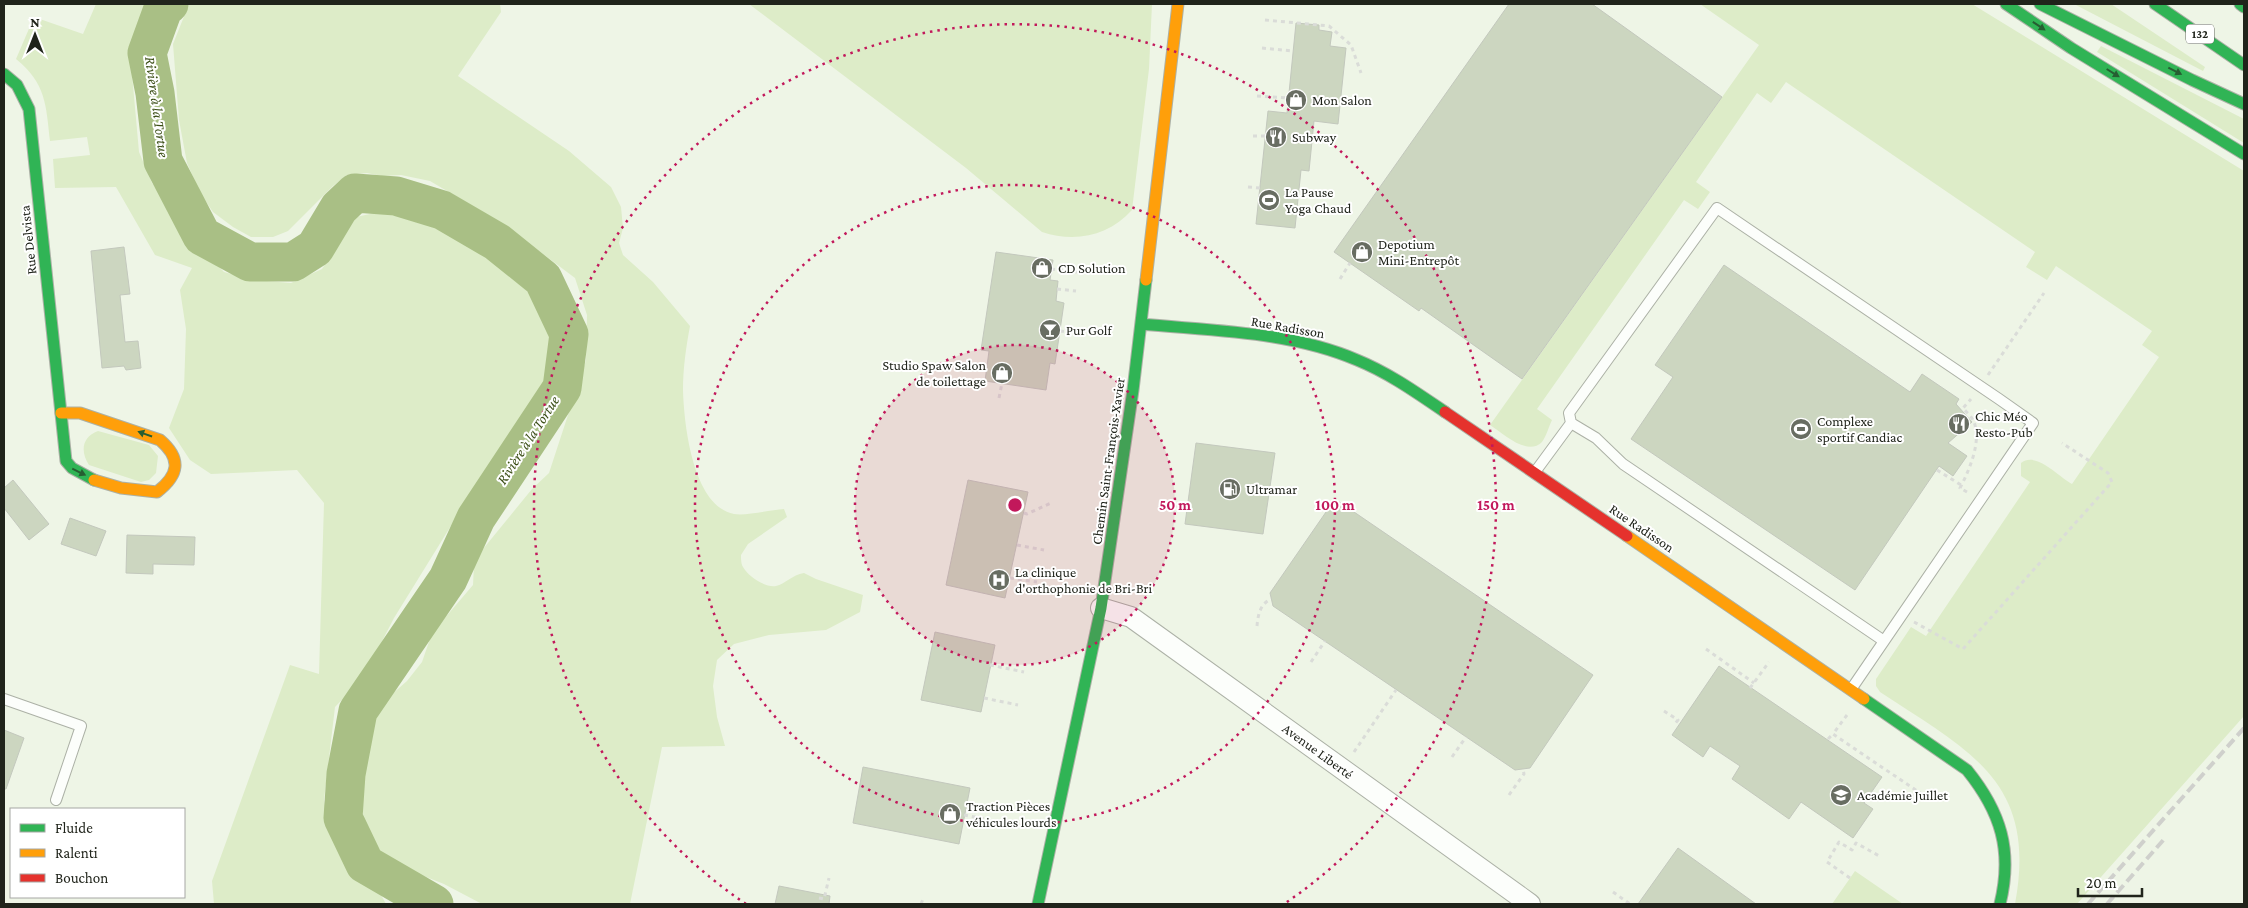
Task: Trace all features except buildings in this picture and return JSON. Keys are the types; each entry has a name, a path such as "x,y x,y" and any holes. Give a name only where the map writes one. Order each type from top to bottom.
{"main road":[{"name":"Chemin Saint-François-Xavier","path":"1171,4 1171,46"},
{"name":"Chemin Saint-François-Xavier","path":"1038,904 1101,608 1128,426 1171,46 1178,4"},
{"path":"2006,4 2071,48 2244,154"},
{"path":"2040,4 2085,24 2216,92 2244,104"},
{"name":"132","path":"2155,4 2244,65"},
{"path":"2240,4 2244,7"},
{"name":"Rue Delvista","path":"4,74 17,85 24,95 29,109 66,461 69,467 79,474 142,492 157,492 171,480 175,471 176,461 168,446 160,440 80,413 61,413"},
{"name":"Rue Radisson","path":"1141,324 1288,341 1315,346 1354,358 1405,385 1852,689 1967,770 1981,786 2000,822 2006,868 2000,904"}],"street":[{"name":"Avenue Liberté","path":"1101,608 1132,617 1530,904"}],"lane":[{"path":"1852,689 2033,422 1717,208 1570,413 1572,423 1596,438 1623,464 1884,641"},
{"path":"1534,473 1572,423"},
{"path":"4,698 81,726 56,800"}],"path":[{"path":"1265,20 1329,26 1351,45 1361,73"},
{"path":"1262,48 1293,51"},
{"path":"1258,96 1288,98"},
{"path":"1253,136 1266,136"},
{"path":"1248,187 1260,188"},
{"path":"1340,279 1350,263"},
{"path":"1052,269 1078,272"},
{"path":"1058,289 1076,291"},
{"path":"1937,470 1960,486 1976,448 1974,422 1962,409 2044,293"},
{"path":"1060,331 1070,332"},
{"path":"999,398 1002,383"},
{"path":"1902,614 1964,649 2112,482 2108,474 2062,442"},
{"path":"1024,513 1027,514 1054,502"},
{"path":"1016,545 1044,550"},
{"path":"1010,578 1037,582"},
{"path":"1258,626 1258,612 1271,599"},
{"path":"1311,662 1325,641"},
{"path":"1750,688 1783,642"},
{"path":"1706,649 1754,683"},
{"path":"990,665 1024,672"},
{"path":"1351,757 1396,690"},
{"path":"984,698 1018,705"},
{"path":"1828,740 1852,708"},
{"path":"1664,711 1678,720 1674,725"},
{"path":"1833,734 1923,795"},
{"path":"1452,757 1466,737"},
{"path":"1509,795 1524,774 1523,769"},
{"path":"964,815 990,820"},
{"path":"1850,878 1827,862 1840,842 1852,850 1856,843 1881,857"},
{"path":"818,898 824,899 829,878"},
{"path":"1613,892 1630,904"},
{"path":"921,904 923,899"}],"green space":[{"path":"96,4 152,4 137,28 132,74 139,152 152,183 193,239 224,272 253,280 291,283 322,269 356,217 393,209 430,223 494,261 539,302 554,334 554,374 527,416 492,460 394,618 363,678 335,707 324,800 330,835 349,862 380,893 386,904 214,904 212,881 290,665 319,674 324,503 297,470 211,474 190,460 169,428 184,389 186,329 180,290 192,268 155,255 116,187 55,188 53,159 90,155 87,137 50,141 43,96 39,86 26,68 16,59 34,17 83,34"},
{"path":"189,4 500,4 501,12 458,76 569,151 611,187 621,207 623,228 619,243 623,255 653,282 690,326 684,366 683,390 689,443 700,480 709,496 720,508 734,514 751,514 784,509 787,517 748,544 741,555 743,567 753,577 767,585 776,586 804,573 863,595 860,612 826,630 769,635 734,644 717,660 713,686 717,717 725,746 662,747 630,904 482,904 444,884 391,863 376,848 368,833 360,803 359,767 365,728 383,702 407,681 422,662 432,633 473,585 474,565 483,549 532,489 549,473 586,360 587,315 575,278 476,208 430,181 401,175 382,176 367,173 347,175 333,186 288,231 273,237 251,237 233,227 213,212 200,193 187,163 179,120 173,44"},
{"path":"749,4 1152,4 1149,69 1132,210 1113,226 1091,235 1067,237 1042,232 966,168"},
{"path":"1700,4 1972,4 2244,171 2244,716 2077,904 2015,904 2019,862 2016,827 2006,798 1990,774 1968,753 1942,733 1880,692 1876,686 1876,679 1911,627 1926,636 2030,482 2021,476 2021,463 2027,460 2040,462 2072,484 2159,357 2142,345 2152,331 2056,266 2047,280 2026,267 2035,252 1786,82 1771,103 1757,93 1696,182 1710,192 1698,209 1684,200 1537,409 1552,420 1542,442 1536,446 1522,445 1490,425 1759,45"},
{"path":"2074,4 2111,4 2205,67 2203,71"},
{"path":"2101,46 2244,119 2244,143 2097,52"},
{"path":"98,431 149,445 158,456 156,473 149,480 141,482 89,465 84,455 84,445 89,437"},
{"path":"1855,871 1903,904 1832,904"}],"waterway":[{"name":"Rivière à la Tortue","path":"169,4 163,9 147,53 155,93 163,161 202,236 250,262 293,262 315,248 339,208 355,193 396,196 442,210 497,242 543,279 569,334 562,388 476,518 448,579 358,711 346,774 343,818 365,864 434,904"}],"railway":[{"path":"2088,904 2244,728"},
{"path":"2107,904 2166,837"}],"traffic: fast":[{"path":"2006,4 2071,48 2244,154"},
{"path":"2040,4 2244,104"},
{"path":"2155,4 2244,65"},
{"path":"2240,4 2244,7"},
{"path":"4,74 17,85 29,109 66,461 72,468 94,480"},
{"path":"1038,904 1101,608 1133,390 1146,280"},
{"path":"1141,324 1250,334 1305,343 1331,350 1380,371 1445,412"},
{"path":"1864,699 1967,770 1979,786 1996,817 2004,849 2004,885 2000,904"}],"traffic: slow":[{"path":"1146,280 1178,4"},
{"path":"61,413 80,413 160,440 175,460 175,467 170,479 157,492 121,488 94,480"},
{"path":"1627,536 1864,699"}],"traffic: jam":[{"path":"1445,412 1627,536"}],"place":[{"name":"Mon Salon","path":"1296,100"},
{"name":"Subway","path":"1276,137"},
{"name":"La Pause Yoga Chaud","path":"1269,200"},
{"name":"Depotium Mini-Entrepôt","path":"1362,252"},
{"name":"CD Solution","path":"1042,268"},
{"name":"Pur Golf","path":"1050,330"},
{"name":"Studio Spaw Salon de toilettage","path":"1002,373"},
{"name":"Chic Méo Resto-Pub","path":"1959,424"},
{"name":"Complexe sportif Candiac","path":"1801,429"},
{"name":"Ultramar","path":"1230,489"},
{"name":"La clinique d'orthophonie de Bri-Bri","path":"999,580"},
{"name":"Académie Juillet","path":"1841,795"},
{"name":"Traction Pièces véhicules lourds","path":"950,814"}]}
